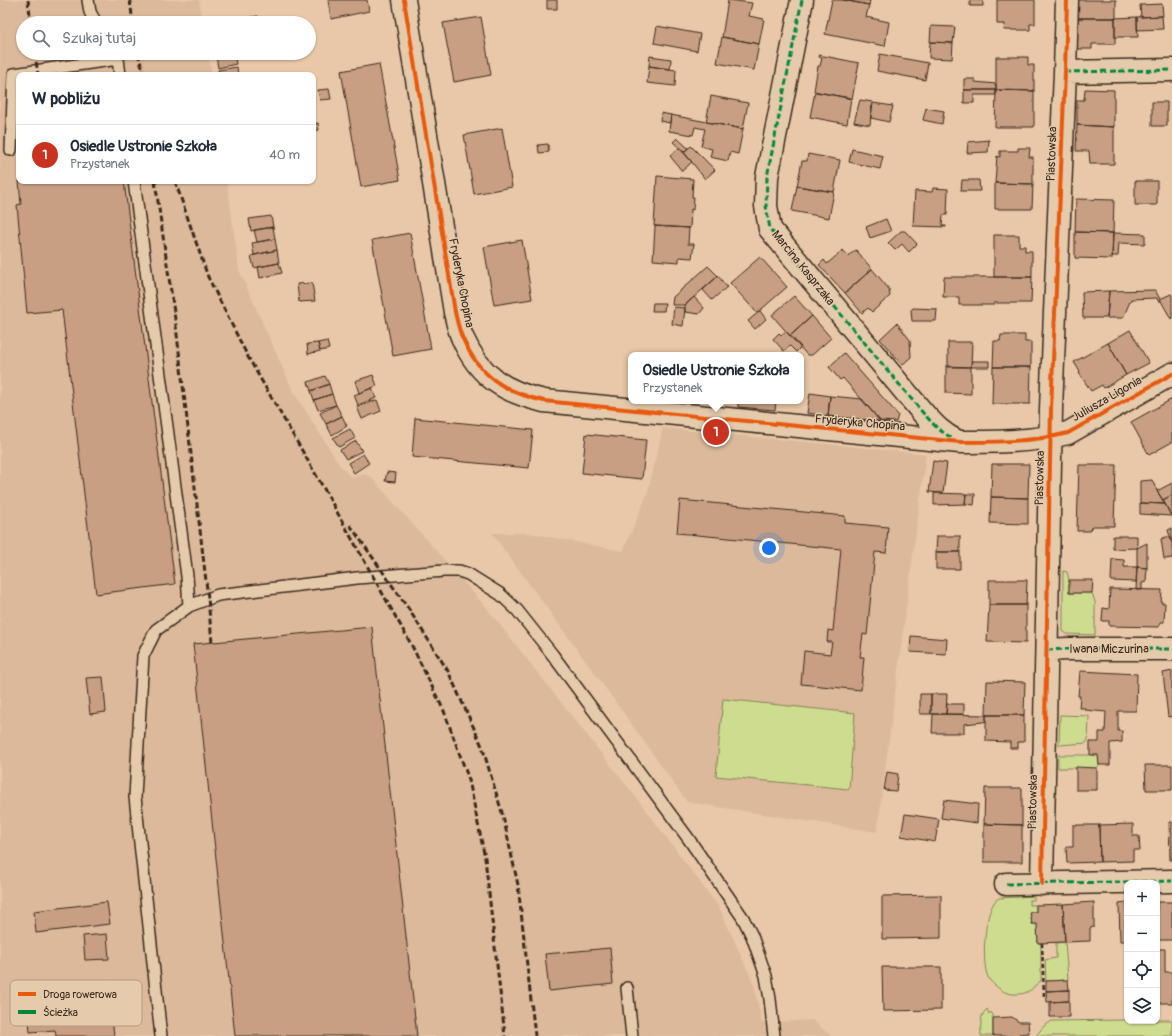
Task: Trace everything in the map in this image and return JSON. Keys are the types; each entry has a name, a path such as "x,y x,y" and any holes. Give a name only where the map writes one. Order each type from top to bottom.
{"street":[{"name":"Fryderyka Chopina","path":"404,0 455,312 462,338 474,360 488,376 507,389 524,396 544,401 960,442 1051,437"},
{"name":"Marcina Kasprzaka","path":"802,0 767,177 766,206 770,229 938,430 948,437 960,442"},
{"name":"Piastowska","path":"1042,884 1051,437 1066,72 1067,0"},
{"path":"1066,72 1172,70"},
{"name":"Juliusza Ligonia","path":"1051,437 1068,433 1172,374"},
{"name":"Iwana Miczurina","path":"1047,650 1172,649"},
{"path":"1006,884 1172,882"}],"lane":[{"path":"88,0 92,16"},
{"path":"26,72 95,60"},
{"path":"118,60 120,72"},
{"path":"11,150 14,74 16,74"},
{"path":"134,184 187,576 189,606"},
{"path":"161,1036 135,797 143,656 156,630 189,606 218,595 357,578 444,571 459,571 468,574 500,594 517,610 552,654 688,838 743,918 752,936 766,976 774,1036"},
{"path":"627,988 632,1036"}],"path":[{"path":"1042,943 1044,997"}],"shaded area":[{"path":"0,0 199,0 202,16 16,16 16,60 209,60 211,72 16,72 16,184 227,184 239,270 293,391 339,464 352,478 365,474 371,477 485,606 638,800 720,909 754,985 762,1023 812,1020 831,1036 0,1036"},
{"path":"663,428 926,454 877,832 687,802 492,533 529,533 623,551 647,495"}],"green space":[{"path":"1063,571 1067,572 1069,580 1069,593 1092,593 1095,602 1095,635 1067,634 1063,631"},
{"path":"723,699 855,713 849,789 716,776"},
{"path":"1060,715 1089,716 1088,740 1086,743 1059,745"},
{"path":"1058,755 1098,755 1099,765 1097,768 1058,768"},
{"path":"1034,896 1034,900 1029,900 1029,905 1036,905 1036,912 1030,912 1032,924 1037,924 1038,943 1041,943 1041,981 1031,990 1022,994 1008,993 1001,990 988,977 984,948 987,922 994,903 999,898"},
{"path":"1065,942 1068,980 1046,981 1045,960 1056,958 1056,943"},
{"path":"987,1009 989,1014 991,1012 993,1015 993,1036 981,1036 982,1018"},
{"path":"1124,1020 1124,1024 1160,1024 1160,1020 1172,1020 1172,1036 1036,1036 1044,1026 1052,1021"}],"building":[{"path":"328,0 367,0 369,11 331,19"},
{"path":"547,0 557,0 557,9 547,9"},
{"path":"728,0 752,3 749,16 764,19 759,44 722,37"},
{"path":"832,0 843,0 869,5 866,17 889,22 885,46 825,34"},
{"path":"843,0 870,0 869,5"},
{"path":"970,0 983,0 983,6 970,6"},
{"path":"997,0 1035,0 1035,24 1030,24 1030,30 1004,30 1005,24 997,24"},
{"path":"1077,0 1116,0 1116,18 1077,18"},
{"path":"1162,4 1163,16 1141,17 1140,5"},
{"path":"1162,16 1163,29 1137,30 1137,17"},
{"path":"481,17 491,75 454,82 443,23"},
{"path":"1137,17 1138,37 1115,37 1115,18"},
{"path":"1078,18 1115,18 1115,44 1092,44 1092,49 1077,49"},
{"path":"657,26 700,34 697,51 654,43"},
{"path":"931,26 955,27 953,43 930,42"},
{"path":"722,37 759,44 754,70 717,63"},
{"path":"930,42 953,43 952,59 929,58"},
{"path":"880,54 928,63 925,80 877,71"},
{"path":"819,55 859,63 852,99 814,91 818,66 820,66 822,58 819,57"},
{"path":"650,56 671,59 670,69 649,66"},
{"path":"996,57 1028,57 1028,65 1034,65 1034,91 996,90"},
{"path":"217,60 235,60 236,64 218,68"},
{"path":"379,64 400,180 361,187 341,71"},
{"path":"649,66 676,70 675,86 647,83"},
{"path":"237,67 238,72 218,72 218,70"},
{"path":"964,79 975,79 975,82 996,84 996,90 964,90"},
{"path":"329,89 331,99 320,100 318,90"},
{"path":"1085,89 1114,90 1114,127 1077,125 1077,100 1084,100"},
{"path":"964,90 996,90 996,95 974,95 974,103 964,103"},
{"path":"996,90 1034,91 1034,127 995,127"},
{"path":"815,92 851,98 847,124 810,117"},
{"path":"711,96 748,103 743,129 706,122"},
{"path":"860,100 872,102 870,125 854,122"},
{"path":"1152,102 1167,102 1167,126 1152,126"},
{"path":"873,103 893,106 889,122 871,118"},
{"path":"926,108 944,111 942,124 923,120"},
{"path":"661,113 671,115 670,123 660,121"},
{"path":"671,115 743,129 738,154 730,152 728,161 710,157 712,149 701,146 705,129 695,127 693,135 669,131"},
{"path":"316,123 318,123 319,130 316,130"},
{"path":"1077,125 1114,127 1114,164 1090,164 1089,151 1076,151"},
{"path":"502,128 512,187 474,194 464,135"},
{"path":"677,138 688,148 684,152 673,142"},
{"path":"989,140 988,152 967,153 968,142"},
{"path":"548,144 549,152 539,153 538,145"},
{"path":"691,146 715,170 705,179 684,152"},
{"path":"679,148 692,162 682,171 670,156"},
{"path":"1018,148 1030,148 1029,157 1033,157 1033,184 995,183 997,156 1000,157 1000,151 1018,151"},
{"path":"852,149 883,156 880,169 849,162"},
{"path":"808,154 840,160 834,192 797,186 802,161 807,161"},
{"path":"657,176 693,179 692,197 694,197 693,210 691,209 690,228 654,226"},
{"path":"962,180 979,180 980,191 961,191"},
{"path":"1135,181 1157,181 1157,205 1135,205"},
{"path":"995,183 1033,184 1032,209 995,209"},
{"path":"19,184 124,184 175,584 96,594 62,310 27,313 17,205 21,204"},
{"path":"797,186 834,192 829,218 792,211"},
{"path":"933,188 948,189 947,215 943,215 942,226 946,227 913,226 915,191 932,192"},
{"path":"1076,199 1114,200 1113,233 1075,232"},
{"path":"271,216 273,227 251,231 249,219"},
{"path":"886,219 891,231 870,238 866,227"},
{"path":"655,226 689,228 688,244 694,244 692,258 679,257 679,262 653,260"},
{"path":"273,227 275,239 257,242 254,230"},
{"path":"901,231 905,231 917,244 909,252 902,244 895,250 888,243"},
{"path":"1075,232 1113,233 1112,259 1075,258"},
{"path":"410,233 431,349 393,356 372,240"},
{"path":"1113,233 1145,234 1145,244 1119,243 1118,256 1112,256"},
{"path":"994,235 1019,235 1019,246 1025,246 1025,251 1032,251 1032,277 994,277"},
{"path":"275,239 277,250 254,255 252,243"},
{"path":"522,240 532,299 494,305 484,247"},
{"path":"277,250 279,263 254,268 251,256"},
{"path":"843,250 848,256 856,250 872,269 845,293 819,265 824,260 827,264"},
{"path":"760,257 787,287 757,313 730,283"},
{"path":"279,263 282,273 260,278 258,267"},
{"path":"708,266 718,276 685,305 672,305 673,297"},
{"path":"872,269 889,289 890,296 872,312 868,308 862,313 845,293"},
{"path":"718,276 727,287 712,300 703,290"},
{"path":"944,277 1032,277 1031,303 959,305 959,297 943,297"},
{"path":"312,283 315,301 299,302 297,284"},
{"path":"1155,290 1161,301 1158,301 1157,298 1131,299 1123,318 1107,318 1109,291"},
{"path":"1109,291 1107,318 1083,318 1082,292"},
{"path":"1171,294 1172,318 1171,319 1160,299"},
{"path":"794,296 812,316 790,336 772,315"},
{"path":"694,297 704,308 699,314 685,312 685,305"},
{"path":"653,303 665,303 664,311 652,311"},
{"path":"674,307 685,308 683,326 672,324"},
{"path":"913,308 937,309 936,321 912,321 911,310"},
{"path":"760,311 766,319 755,329 748,321"},
{"path":"812,316 831,338 812,355 807,355 790,336"},
{"path":"897,323 910,340 911,357 902,365 880,339"},
{"path":"1130,330 1149,363 1126,375 1108,343"},
{"path":"786,331 801,347 796,352 790,346 784,351 773,339 779,333 781,335"},
{"path":"1001,335 1025,335 1025,342 1031,342 1031,367 993,367 994,341 1000,341"},
{"path":"327,341 329,349 320,351 318,343"},
{"path":"948,342 972,342 971,367 948,367"},
{"path":"318,343 320,351 308,354 307,344"},
{"path":"1108,343 1126,375 1104,388 1102,385 1091,391 1079,373 1080,372 1074,362"},
{"path":"844,353 898,415 896,422 880,421 843,378 840,380 829,367"},
{"path":"972,361 989,361 989,367 971,367"},
{"path":"946,366 971,367 971,394 946,393"},
{"path":"993,367 1031,367 1030,404 992,404"},
{"path":"373,375 377,386 359,393 355,381"},
{"path":"325,376 329,384 311,391 308,382"},
{"path":"329,384 332,394 314,400 311,391"},
{"path":"372,388 376,398 358,405 354,395"},
{"path":"810,393 830,396 828,416 807,413"},
{"path":"332,394 336,405 318,410 314,400"},
{"path":"830,396 862,399 880,421 828,416"},
{"path":"1172,399 1172,442 1149,455 1131,422"},
{"path":"377,400 381,411 362,419 357,407"},
{"path":"738,404 776,404 775,410 738,407"},
{"path":"336,405 342,416 326,424 320,413"},
{"path":"342,416 347,426 332,435 326,424"},
{"path":"415,418 533,430 529,468 412,457"},
{"path":"350,429 355,438 339,447 333,438"},
{"path":"586,434 646,440 642,479 582,473"},
{"path":"356,441 362,451 346,459 340,450"},
{"path":"363,454 369,463 354,473 348,463"},
{"path":"933,461 947,463 943,493 929,492"},
{"path":"992,464 1029,464 1028,498 991,497"},
{"path":"1079,465 1116,465 1114,526 1092,526 1089,531 1077,531"},
{"path":"387,472 396,473 395,482 385,481"},
{"path":"1152,480 1165,504 1140,503 1140,481"},
{"path":"1172,483 1172,495 1163,500 1157,491"},
{"path":"934,493 966,494 965,504 934,505"},
{"path":"966,494 975,494 974,505 965,504"},
{"path":"1172,495 1172,517 1163,500"},
{"path":"991,497 1028,498 1028,524 990,523"},
{"path":"680,500 845,516 845,523 888,527 886,553 875,552 867,635 863,634 860,657 864,657 861,690 801,684 804,651 830,654 832,642 827,642 828,630 833,631 841,549 677,533"},
{"path":"1140,503 1165,504 1171,516 1140,514"},
{"path":"1172,528 1172,543 1168,530"},
{"path":"937,536 960,536 960,552 936,552"},
{"path":"1113,536 1137,536 1137,548 1113,549"},
{"path":"1170,537 1172,543 1172,558 1164,559 1161,539"},
{"path":"1147,543 1147,568 1137,567 1137,548"},
{"path":"936,552 960,552 960,569 936,569"},
{"path":"1112,559 1124,560 1124,567 1137,567 1136,582 1111,581"},
{"path":"1137,567 1147,568 1146,582 1142,583 1142,590 1136,590"},
{"path":"989,580 1027,580 1026,605 989,605"},
{"path":"1069,580 1093,580 1092,593 1069,593"},
{"path":"1110,589 1162,590 1161,603 1165,603 1164,622 1160,622 1159,627 1109,626 1109,621 1102,621 1103,608 1109,609"},
{"path":"989,605 1026,605 1026,643 987,642"},
{"path":"372,627 417,1036 235,1036 193,644"},
{"path":"911,636 947,639 946,654 910,652"},
{"path":"1080,671 1137,674 1136,711 1118,711 1118,731 1122,731 1122,742 1110,743 1110,765 1099,765 1098,755 1090,755 1090,742 1099,742 1099,732 1105,732 1106,712 1079,708 1080,696 1078,696"},
{"path":"1172,671 1172,716 1168,717 1163,673"},
{"path":"103,677 106,712 90,714 86,678"},
{"path":"987,681 1025,682 1024,715 986,715"},
{"path":"920,694 931,694 931,714 920,714"},
{"path":"931,694 947,694 946,714 931,714"},
{"path":"947,704 964,704 964,714 946,714"},
{"path":"933,714 986,715 986,721 964,724 964,733 932,733"},
{"path":"986,715 1024,715 1024,742 1018,742 1018,748 1010,748 1010,742 986,741"},
{"path":"1145,765 1172,765 1172,790 1146,790"},
{"path":"1076,767 1097,768 1097,790 1076,790"},
{"path":"887,772 898,774 896,791 884,790"},
{"path":"985,788 1022,788 1022,825 984,824"},
{"path":"944,800 978,804 977,823 941,818"},
{"path":"905,814 939,819 935,842 901,836"},
{"path":"1169,822 1172,822 1172,860 1170,860"},
{"path":"984,824 1022,825 1022,862 984,862"},
{"path":"1133,824 1133,836 1139,836 1140,850 1133,850 1133,861 1100,862 1099,825"},
{"path":"1073,825 1099,825 1100,862 1067,863 1066,847 1073,847"},
{"path":"941,895 941,938 882,939 882,896"},
{"path":"107,902 110,924 36,933 34,911"},
{"path":"1094,902 1094,927 1090,928 1090,941 1065,942 1063,904"},
{"path":"1124,902 1124,941 1120,941 1119,903"},
{"path":"1160,902 1172,902 1172,940 1160,940"},
{"path":"1063,904 1065,942 1038,943 1037,924 1032,924 1030,912 1036,912 1036,905"},
{"path":"107,934 109,959 85,960 83,936"},
{"path":"610,948 613,984 549,991 545,954"},
{"path":"1160,949 1165,949 1165,972 1172,972 1172,1003 1160,1003"},
{"path":"882,967 941,967 941,1010 883,1011"},
{"path":"1068,980 1069,990 1046,991 1046,981"},
{"path":"1069,990 1069,1001 1047,1002 1046,991"},
{"path":"1069,1001 1069,1017 1050,1017 1050,1002"},
{"path":"1012,1017 1019,1022 1028,1022 1029,1033 1019,1034 1019,1036 993,1036 993,1018"},
{"path":"29,1026 113,1026 114,1036 56,1036 55,1030 30,1032"}],"railway":[{"path":"28,0 30,16"},
{"path":"130,0 132,16"},
{"path":"36,60 38,72"},
{"path":"140,60 143,72"},
{"path":"155,184 176,326 212,643"},
{"path":"176,184 208,277 248,357 412,646 444,711 469,780 485,858 505,1036"},
{"path":"350,525 408,608 448,671 482,746 503,816 518,885 535,1036"}],"marked path":[{"path":"802,0 767,177 766,206 770,229 923,413 938,429 953,439"},
{"path":"1065,72 1172,70"},
{"path":"1047,650 1172,649"},
{"path":"1006,884 1172,881"}],"cycle path":[{"path":"404,0 455,312 460,333 477,363 486,373 495,381 517,393 544,401 960,442 987,442 1028,440 1068,433 1172,374"},
{"path":"1042,884 1051,409 1067,0"}],"place":[{"name":"Osiedle Ustronie Szkoła","path":"716,432"}]}
